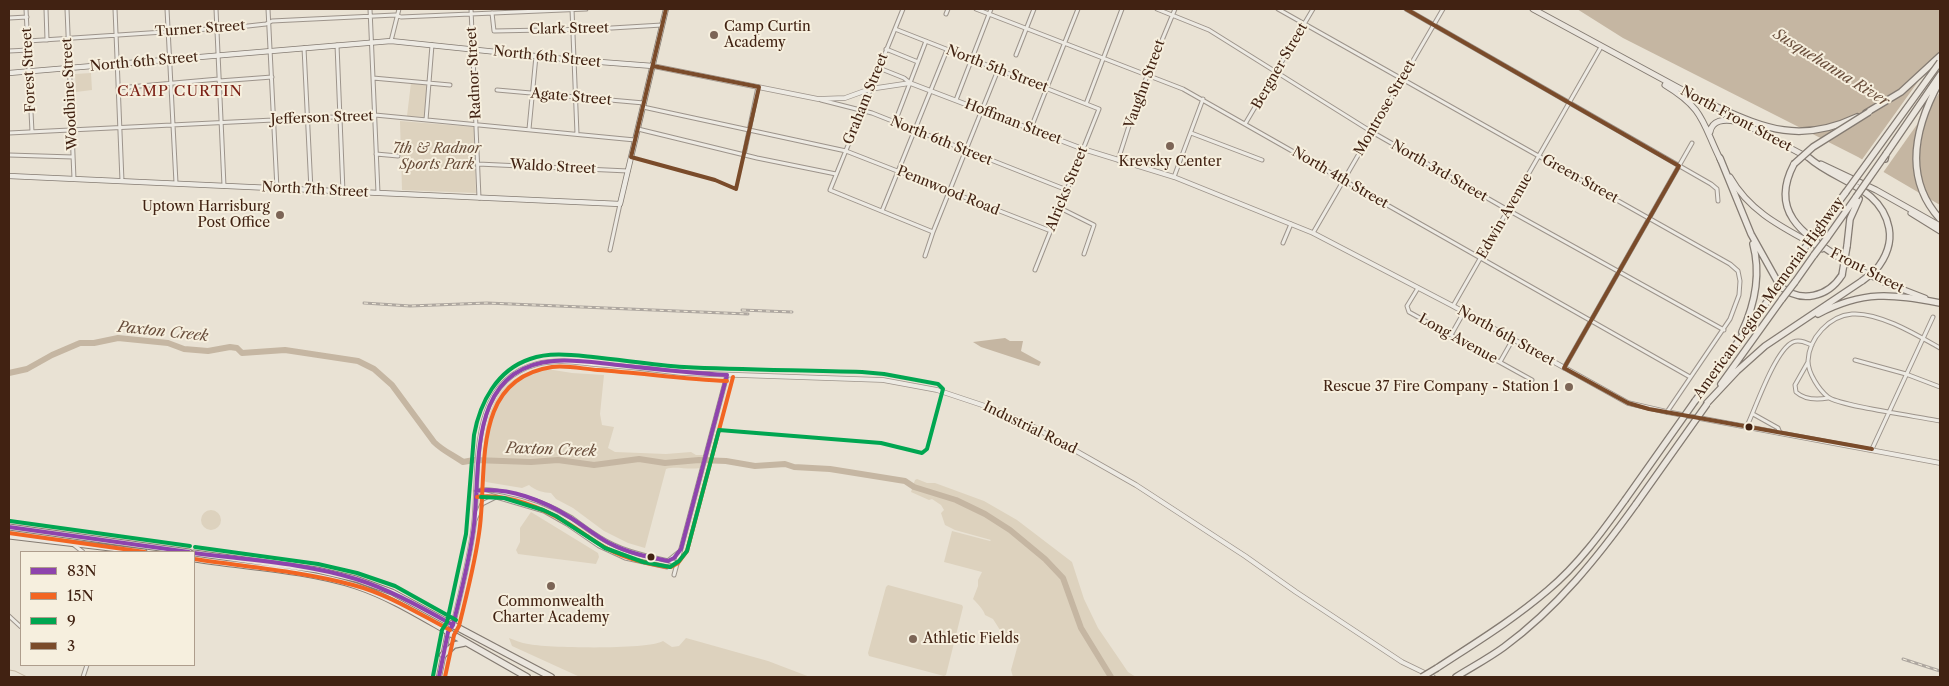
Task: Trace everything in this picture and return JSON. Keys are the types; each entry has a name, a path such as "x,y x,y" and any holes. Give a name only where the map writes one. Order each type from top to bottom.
{"highway":[{"path":"1849,264 1808,236 1793,220 1786,205 1787,179 1794,164 1814,147 1901,92 1940,56"},
{"name":"American Legion Memorial Highway","path":"1422,677 1508,622 1549,589 1586,551 1625,500 1728,354 1940,62"},
{"path":"1720,158 1751,234 1776,280 1785,290 1799,296 1820,294 1833,286 1842,275 1850,219 1857,198 1885,160 1886,154 1940,75"},
{"path":"1940,81 1924,113 1916,150 1920,182 1927,202 1940,219"},
{"path":"1698,99 1756,124 1780,131 1803,132 1818,130 1869,112"},
{"path":"1707,403 1750,358 1875,271 1884,258 1889,240 1889,226 1884,212 1870,194 1817,165 1808,157"},
{"name":"American Legion Memorial Highway","path":"1456,677 1503,647 1543,614 1581,575 1636,504 1782,299 1857,198"},
{"path":"1728,354 1747,320 1755,296 1757,270 1751,234"},
{"path":"1798,324 1837,305 1872,295 1900,296 1940,302"},
{"path":"453,624 551,677"},
{"path":"448,632 466,644 527,677"},
{"path":"444,656 454,644 466,644"},
{"path":"1460,677 1503,647"}],"main road":[{"path":"620,204 666,9"},
{"name":"North Front Street","path":"1533,9 1609,52 1940,226"},
{"name":"North 6th Street","path":"9,73 391,41 574,60 653,66"},
{"name":"Front Street","path":"1609,52 1675,91 1688,101 1699,113 1738,191 1754,208 1849,264 1892,286 1940,302"},
{"path":"1710,133 1711,126 1720,120 1727,119 1742,122"},
{"name":"North 7th Street","path":"9,176 620,204"},
{"path":"1907,207 1912,213 1940,231"},
{"path":"9,526 182,551"},
{"path":"9,536 136,551"},
{"path":"195,557 317,570 356,579 392,592 453,624 448,632 439,677"},
{"path":"195,557 314,576 348,584 384,597 448,632"}],"street":[{"name":"Forest Street","path":"26,9 32,132"},
{"path":"46,9 47,40"},
{"name":"Woodbine Street","path":"66,9 74,179"},
{"path":"114,9 122,181"},
{"path":"168,9 176,184"},
{"path":"216,9 224,186"},
{"path":"268,9 277,189"},
{"path":"370,9 378,194"},
{"path":"391,41 399,9"},
{"name":"Radnor Street","path":"471,9 479,198"},
{"path":"572,9 577,134"},
{"name":"Turner Street","path":"28,41 370,16 397,16 401,18 586,9"},
{"name":"Graham Street","path":"882,211 830,190 903,9"},
{"path":"946,14 948,9"},
{"name":"North 4th Street","path":"976,9 1147,76 1183,88 1690,378"},
{"path":"956,100 991,9"},
{"path":"1016,55 1034,9"},
{"path":"1031,128 1078,9"},
{"path":"1086,104 1122,9"},
{"name":"North 3rd Street","path":"1157,9 1209,30 1372,132 1724,330"},
{"name":"Vaughn Street","path":"1117,160 1147,76 1175,9"},
{"name":"Green Street","path":"1278,9 1730,264 1738,271 1740,281 1739,295 1730,319 1667,412"},
{"name":"Bergner Street","path":"1245,124 1277,73 1313,9"},
{"path":"1406,9 1679,166 1716,189 1718,202"},
{"name":"Montrose Street","path":"1313,233 1443,9"},
{"name":"Clark Street","path":"492,13 494,31 662,25"},
{"path":"9,18 27,17"},
{"name":"North 5th Street","path":"895,29 1100,109"},
{"path":"895,122 926,42"},
{"path":"337,45 343,192"},
{"path":"426,120 432,45"},
{"name":"Edwin Avenue","path":"1453,306 1601,47"},
{"path":"304,48 311,191"},
{"path":"886,49 918,62"},
{"path":"9,51 28,50"},
{"path":"933,232 882,211 947,50"},
{"path":"529,129 536,56"},
{"name":"North 6th Street","path":"653,66 758,86 862,110 1067,190"},
{"name":"Hoffman Street","path":"878,68 904,78 910,83 1083,149 1117,160"},
{"path":"925,256 998,70"},
{"path":"118,88 272,77"},
{"path":"373,78 450,85"},
{"name":"Hoffman Street","path":"818,99 845,98 870,89 910,83"},
{"path":"744,155 758,86"},
{"name":"Agate Street","path":"497,90 643,105"},
{"path":"1174,177 1203,99"},
{"path":"643,105 846,151"},
{"name":"Alricks Street","path":"1035,270 1100,109"},
{"name":"Jefferson Street","path":"9,133 375,116 635,140"},
{"path":"638,129 744,155 836,174"},
{"path":"1191,133 1262,160"},
{"path":"1564,368 1692,143"},
{"name":"Pennwood Road","path":"846,151 1051,231"},
{"path":"376,154 398,156"},
{"path":"9,155 73,157"},
{"name":"North 6th Street","path":"1117,160 1174,177 1313,233 1453,306 1628,403 1940,463"},
{"name":"Waldo Street","path":"478,164 628,171"},
{"path":"610,250 620,204"},
{"path":"1060,208 1094,225 1084,254"},
{"path":"1283,243 1291,223"},
{"name":"Long Avenue","path":"1418,288 1407,306 1408,310 1532,380"},
{"path":"1451,335 1464,312"},
{"path":"1940,348 1923,338 1880,319 1851,314 1829,323 1819,332 1812,345 1808,362 1795,385 1796,392 1804,397 1829,398 1846,404 1940,421"},
{"path":"1872,450 1932,317"},
{"path":"1500,362 1514,339"},
{"path":"1747,426 1779,354 1793,342 1800,341 1812,345"},
{"path":"1855,360 1906,374 1940,387"},
{"name":"Industrial Road","path":"476,491 482,422 491,400 509,378 535,364 567,361 650,368 681,373 883,380 937,390 997,410 1037,429 1136,485 1402,662 1433,677"},
{"path":"1808,362 1818,386 1829,398"},
{"path":"667,567 674,575 726,375"},
{"path":"1753,414 1778,428 1780,433"},
{"path":"476,491 483,489 504,492 539,502 563,513 614,546 643,556 677,563"},
{"path":"476,491 496,498 520,502 544,511 599,546 641,563 667,567 677,563"},
{"path":"453,624 474,523 476,491"},
{"path":"474,523 482,504 489,499 496,498"},
{"path":"67,542 74,544 81,551"},
{"path":"668,561 674,558 681,549"},
{"path":"9,616 20,626"},
{"path":"83,677 85,666"}],"green space":[{"path":"91,73 92,90 76,92 75,74"},
{"path":"411,83 428,84 425,117 407,116"},
{"name":"7th & Radnor Sports Park","path":"400,121 474,127 476,193 402,190"},
{"path":"541,368 572,373 604,375 600,414 602,425 614,427 608,448 615,452 666,454 691,452 696,455 703,455 700,468 666,469 645,548 628,543 604,531 573,508 556,499 551,493 539,491 529,485 522,488 486,482 482,479 487,426 491,410 498,396 508,384 522,375"},
{"path":"917,479 927,483 935,483 984,501 1017,520 1072,562 1084,599 1098,628 1128,672 1136,677 1013,677 1011,670 1019,641 1000,630 993,619 985,615 973,599 982,572 944,562 952,531 991,540 955,530 945,525 941,513 944,510 941,505 932,499 929,500 911,492"},
{"path":"211,510 218,513 221,520 218,527 211,530 204,527 201,520 204,513"},
{"path":"531,512 598,553 599,557 596,564 518,554 516,550 520,542 520,528"},
{"name":"Athletic Fields","path":"888,585 962,605 946,675 869,656 868,653"},
{"path":"509,638 523,643 575,647 639,646 663,641 672,647 679,646 686,638 768,661 810,677 580,677 512,646"}],"water":[{"name":"Susquehanna River","path":"1577,9 1940,9 1940,205 1858,157 1623,38"},
{"path":"1005,338 1010,341 1023,341 1021,351 1041,362 1039,366 981,347 973,342"}],"pier":[{"path":"1940,51 1940,92 1882,174 1861,161"}],"waterway":[{"name":"Paxton Creek","path":"9,373 27,369 52,355 80,343 94,343 118,338 168,343 184,349 208,351 230,347 237,348 242,353 285,350 358,361 374,369 392,385 434,442 463,462 474,460 531,462 558,460 594,465 639,459 665,463 699,460 726,461 755,466 785,464 794,467 830,469 905,481 914,487 956,500 985,514 1010,530 1045,559 1063,578 1081,628 1111,677"},
{"path":"9,670 27,677"}],"railway":[{"path":"364,303 410,306 487,303 748,314"},
{"path":"742,310 792,312"},
{"path":"1903,659 1940,671"}],"transit line":[{"name":"3","path":"653,66 759,87 736,189 715,180 631,157 666,9"},
{"name":"3","path":"1406,9 1679,166 1564,368 1628,403 1649,409 1872,449"},
{"name":"9","path":"433,676 442,630 447,622 466,534 474,435 477,423 492,389 499,379 518,364 545,355 561,355 684,367 862,372 938,384 943,389 927,449 922,453 881,443 719,430 687,551 679,561 670,567 643,562 605,548 556,516 543,510 504,498 481,497"},
{"name":"83N","path":"439,677 448,632 453,625 470,550 474,525 479,448 484,422 492,400 506,381 526,368 554,361 586,362 727,375"},
{"name":"15N","path":"445,677 476,551 489,428 496,407 508,388 526,375 552,367 727,381"},
{"name":"83N","path":"668,561 674,558 681,549 727,375"},
{"name":"15N","path":"671,567 678,563 687,551 733,377"},
{"name":"83N","path":"476,491 500,491 525,496 561,512 609,543 638,554 668,561"},
{"name":"15N","path":"477,497 500,497 536,507 559,518 615,552 636,560 667,567"},
{"name":"9","path":"10,521 190,546"},
{"name":"83N","path":"9,527 182,551"},
{"name":"15N","path":"9,533 138,551"},
{"name":"9","path":"195,547 318,564 357,573 395,586 456,620"},
{"name":"83N","path":"195,553 316,569 356,579 394,594 453,625"},
{"name":"15N","path":"195,559 294,573 353,585 391,599 450,630"}],"place":[{"name":"Camp Curtin Academy","path":"714,35"},
{"name":"Krevsky Center","path":"1170,146"},
{"name":"Uptown Harrisburg Post Office","path":"280,215"},
{"name":"Rescue 37 Fire Company - Station 1","path":"1569,387"},
{"name":"Commonwealth Charter Academy","path":"551,586"},
{"name":"Athletic Fields","path":"913,639"}],"district":[{"name":"CAMP CURTIN","path":"180,92"}]}
